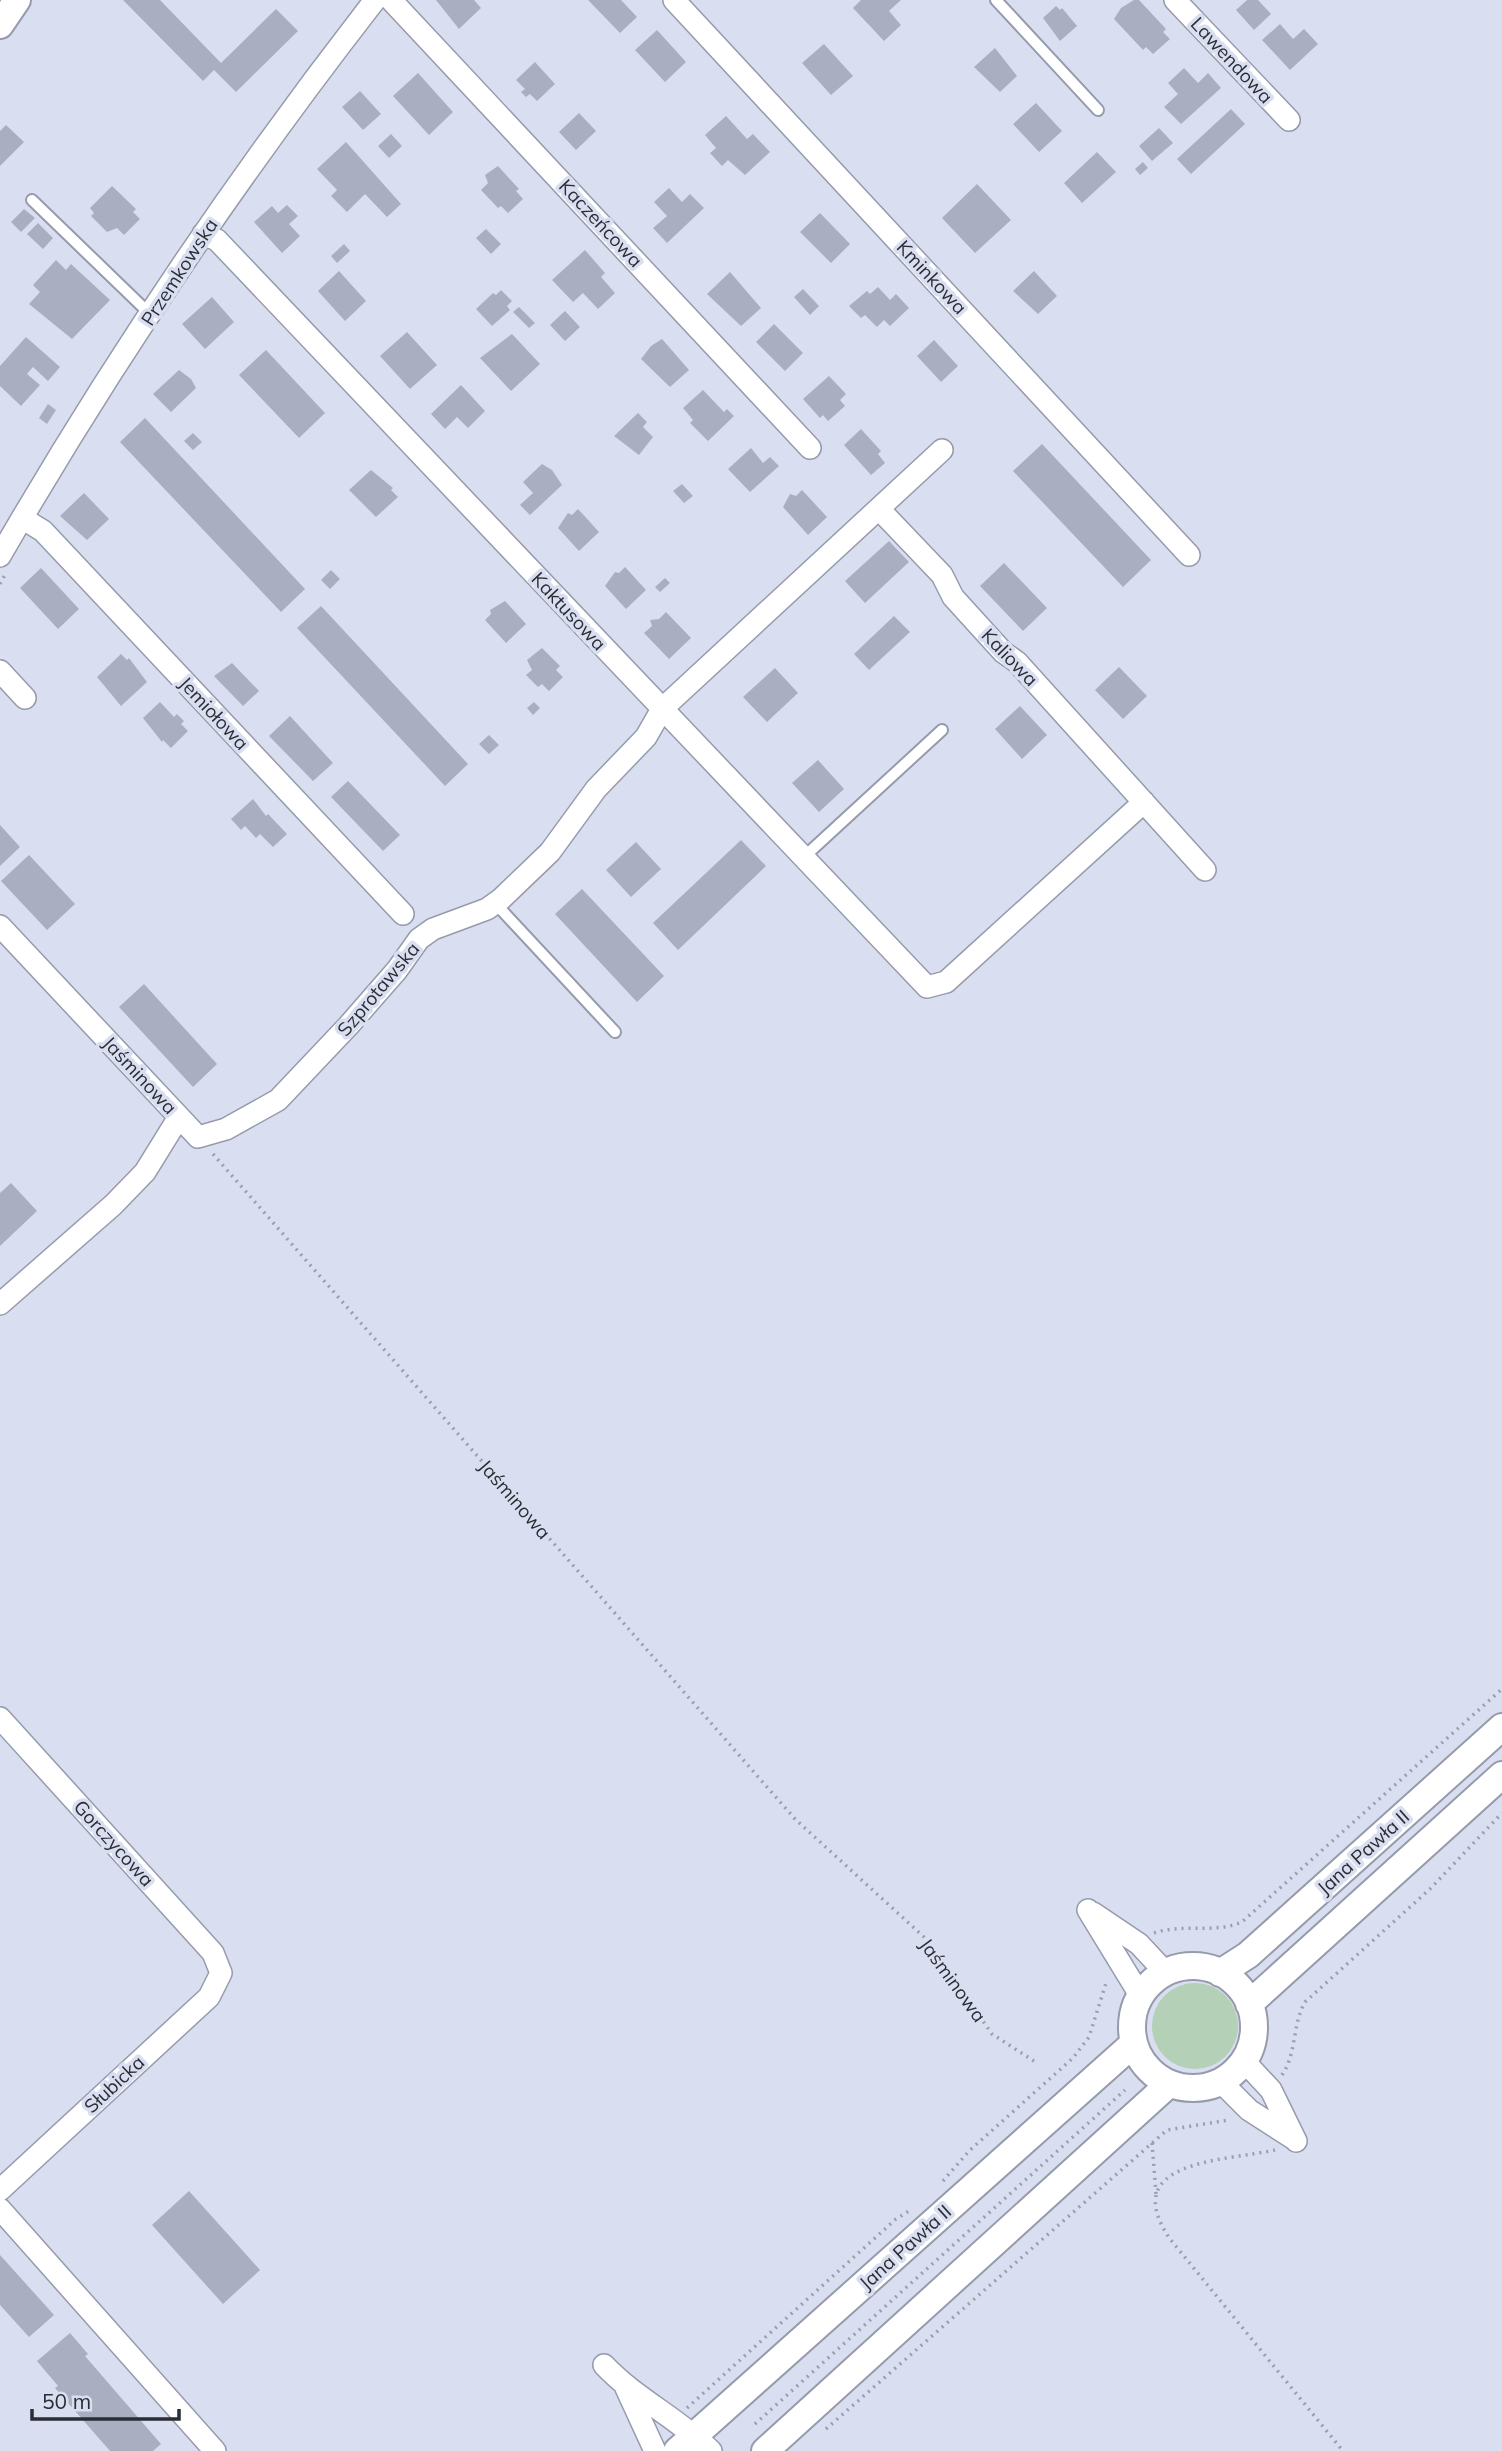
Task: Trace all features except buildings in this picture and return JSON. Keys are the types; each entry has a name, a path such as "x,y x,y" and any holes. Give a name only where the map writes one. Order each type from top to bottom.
{"street":[{"path":"0,24 18,0"},
{"name":"Przemkowska","path":"0,556 22,518 74,444 202,234 332,54 375,0"},
{"name":"Kaczeńcowa","path":"391,0 810,448"},
{"name":"Kminkowa","path":"674,0 1189,555"},
{"name":"Lawendowa","path":"1175,0 1289,120"},
{"name":"Kaktusowa","path":"202,234 217,240 927,987 936,987 946,982 1144,803"},
{"name":"Szprotawska","path":"198,1137 226,1129 278,1100 373,997 419,939 433,929 495,903 550,852 596,789 646,737 662,709 942,450"},
{"name":"Kaliowa","path":"879,509 942,575 953,597 1205,870"},
{"name":"Jemiołowa","path":"22,518 43,531 403,914"},
{"path":"0,671 25,698"},
{"name":"Jaśminowa","path":"0,926 198,1137"},
{"path":"0,1304 113,1205 145,1172 179,1117"},
{"name":"Gorczycowa","path":"0,1718 213,1953 221,1973"},
{"name":"Jana Pawła II","path":"1220,1972 1256,1948 1502,1727"},
{"name":"Jana Pawła II","path":"1249,2004 1502,1775"},
{"path":"1140,1995 1088,1910 1139,1944 1165,1972"},
{"path":"1199,1966 1220,1972 1243,1992 1249,2004 1254,2025 1252,2044 1244,2061 1221,2082 1187,2089 1169,2084 1147,2068 1133,2044 1133,2011 1140,1995 1165,1972 1199,1966"},
{"name":"Słubicka","path":"0,2190 209,1997 221,1973"},
{"name":"Jana Pawła II","path":"689,2439 1133,2044"},
{"path":"1244,2061 1271,2090 1296,2141"},
{"path":"1221,2082 1249,2110 1296,2141"},
{"path":"765,2451 1169,2084"},
{"path":"0,2210 215,2451"},
{"path":"604,2365 626,2388 689,2439"},
{"path":"626,2388 655,2451"}],"lane":[{"path":"996,0 1098,110"},
{"path":"32,200 151,315"},
{"path":"805,856 942,730"},
{"path":"495,903 615,1032"}],"path":[{"name":"Jaśminowa","path":"198,1137 795,1819 924,1937 992,2034 1037,2063"},
{"path":"1139,1944 1156,1932 1201,1926 1229,1928 1242,1922 1502,1689"},
{"path":"1271,2090 1287,2068 1298,2014 1305,2002 1431,1888 1477,1836 1502,1813"},
{"path":"939,2185 969,2151 1073,2058 1089,2037 1107,1980 1118,1963"},
{"path":"755,2424 1125,2090"},
{"path":"822,2433 1152,2142 1175,2126 1218,2123 1249,2110"},
{"path":"1296,2141 1277,2150 1226,2158 1176,2171 1160,2185 1153,2204 1157,2220 1170,2239 1343,2451"},
{"path":"1152,2142 1156,2196"},
{"path":"689,2439 896,2219 914,2208"}],"green space":[{"path":"1195,1983 1212,1986 1226,1995 1235,2009 1238,2026 1235,2043 1226,2057 1212,2066 1195,2069 1178,2066 1164,2057 1155,2043 1152,2026 1155,2009 1164,1995 1178,1986"}]}
